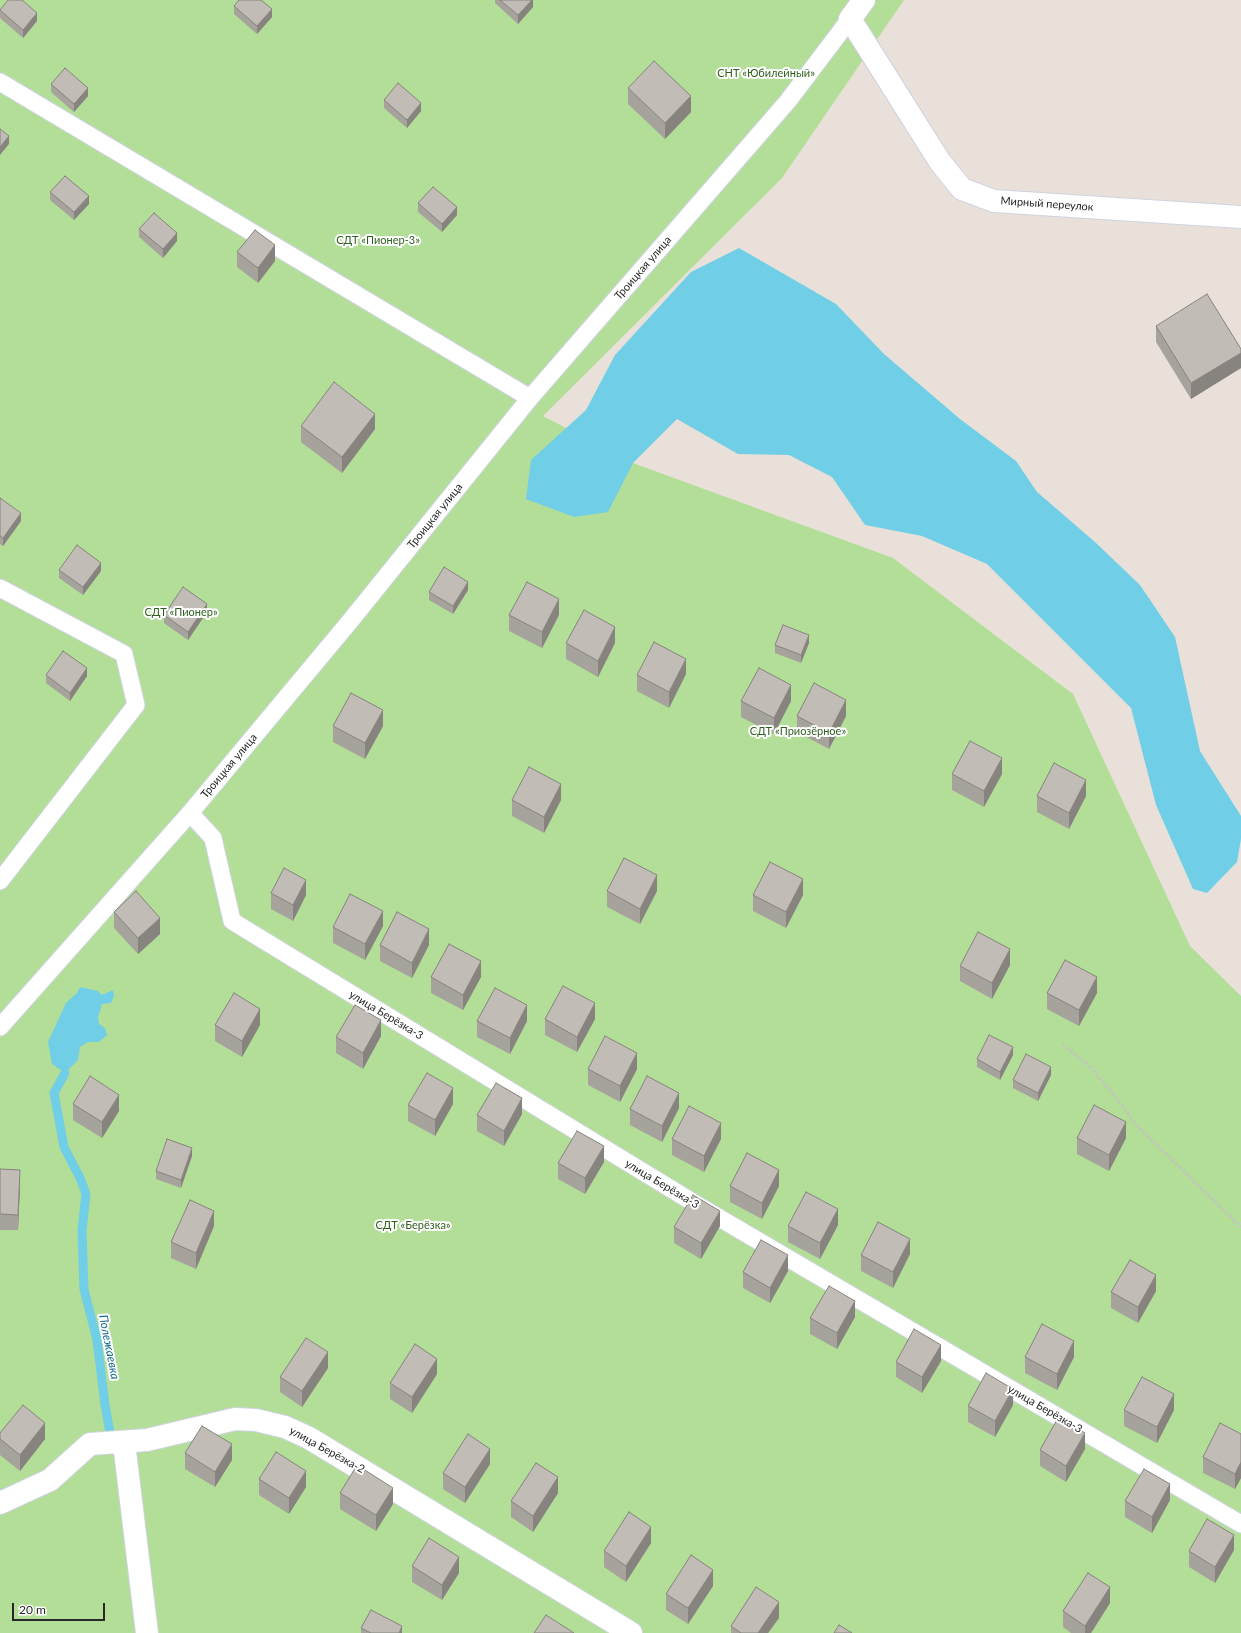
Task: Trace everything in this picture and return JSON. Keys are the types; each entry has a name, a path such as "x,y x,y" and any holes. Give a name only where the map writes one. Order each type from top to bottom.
{"street":[{"name":"Троицкая улица","path":"850,19 864,0"},
{"name":"Мирный переулок","path":"850,19 940,162 962,189 994,201 1241,217"},
{"name":"улица Берёзка-2","path":"0,1503 50,1480 90,1444 124,1443 147,1440 235,1419 256,1420 285,1427 309,1438 631,1633"},
{"path":"124,1443 147,1633"}],"lane":[{"name":"Троицкая улица","path":"0,1027 190,813 351,620 530,398 788,101 850,19"},
{"path":"0,82 530,398"},
{"path":"0,588 124,654 136,706 0,881"},
{"name":"улица Берёзка-3","path":"190,813 212,838 232,921 699,1206 1241,1524"}],"path":[{"path":"1062,1044 1087,1064 1115,1096 1136,1125 1241,1227"}],"green space":[{"path":"0,0 904,0 782,178 543,416 633,463 893,558 1073,694 1190,946 1241,996 1241,1633 0,1633"}],"water":[{"path":"739,248 836,304 884,354 960,419 1016,461 1037,492 1095,542 1140,585 1175,637 1200,751 1241,816 1241,839 1237,862 1207,893 1193,889 1156,805 1131,708 987,564 922,536 865,525 832,477 789,455 738,454 677,419 633,463 608,512 574,517 526,499 531,460 586,410 615,355 691,272"},
{"path":"80,987 98,991 102,995 113,990 114,996 111,1003 102,1004 98,1017 99,1024 105,1028 107,1035 99,1042 88,1042 80,1047 78,1060 65,1073 52,1064 48,1042 66,1003 77,993"}],"building":[{"path":"8,0 22,0 37,13 23,30 0,10"},
{"path":"239,0 261,0 272,9 257,26 234,6"},
{"path":"500,0 532,0 518,15"},
{"path":"654,61 691,96 665,123 628,88"},
{"path":"65,68 88,88 74,104 51,84"},
{"path":"398,83 421,103 407,120 384,100"},
{"path":"0,129 9,136 0,147"},
{"path":"65,176 89,196 74,212 50,192"},
{"path":"433,187 457,207 442,224 418,203"},
{"path":"154,213 177,233 163,249 139,229"},
{"path":"255,230 275,245 258,268 237,252"},
{"path":"1207,294 1241,349 1241,353 1191,383 1156,326"},
{"path":"334,382 375,414 342,457 301,426"},
{"path":"0,498 21,513 3,538 0,536"},
{"path":"77,545 101,563 83,587 59,570"},
{"path":"444,567 468,582 453,606 429,592"},
{"path":"527,582 559,599 542,632 509,615"},
{"path":"183,587 207,604 188,632 164,615"},
{"path":"584,610 615,627 598,661 566,643"},
{"path":"783,625 809,635 801,655 775,645"},
{"path":"654,642 686,659 669,692 637,675"},
{"path":"63,651 87,668 70,693 46,675"},
{"path":"759,668 791,685 774,718 741,701"},
{"path":"814,683 846,700 829,733 797,716"},
{"path":"351,693 383,710 365,743 333,726"},
{"path":"970,741 1002,758 984,791 952,774"},
{"path":"1054,763 1086,780 1069,813 1037,796"},
{"path":"529,767 561,784 544,817 512,800"},
{"path":"624,858 657,875 640,909 607,891"},
{"path":"770,862 803,879 786,912 753,895"},
{"path":"284,868 306,880 293,905 271,893"},
{"path":"136,891 160,918 138,938 114,912"},
{"path":"350,894 383,911 365,944 333,927"},
{"path":"397,912 429,929 412,963 380,945"},
{"path":"978,932 1010,949 992,983 960,966"},
{"path":"449,944 481,961 463,995 431,977"},
{"path":"1065,960 1097,977 1079,1010 1047,993"},
{"path":"563,986 595,1003 577,1037 545,1019"},
{"path":"495,988 527,1005 510,1038 477,1021"},
{"path":"234,993 260,1009 242,1041 215,1025"},
{"path":"355,1005 381,1020 363,1053 336,1037"},
{"path":"989,1035 1013,1047 1000,1072 977,1059"},
{"path":"605,1036 637,1053 620,1086 588,1069"},
{"path":"1026,1054 1051,1067 1038,1093 1013,1080"},
{"path":"427,1073 453,1088 435,1120 408,1105"},
{"path":"90,1076 119,1095 102,1122 73,1104"},
{"path":"647,1076 679,1093 662,1126 630,1109"},
{"path":"496,1083 522,1098 504,1131 477,1115"},
{"path":"1094,1105 1126,1122 1109,1155 1077,1138"},
{"path":"689,1106 721,1123 704,1156 672,1139"},
{"path":"577,1131 604,1146 585,1178 558,1163"},
{"path":"167,1139 192,1148 181,1180 156,1171"},
{"path":"747,1153 779,1170 762,1203 730,1186"},
{"path":"0,1169 20,1170 18,1215 0,1214"},
{"path":"806,1192 838,1209 820,1243 788,1226"},
{"path":"693,1195 720,1211 701,1243 674,1227"},
{"path":"190,1200 214,1211 196,1253 171,1242"},
{"path":"878,1222 910,1239 893,1272 861,1255"},
{"path":"761,1240 788,1255 770,1288 743,1272"},
{"path":"1130,1260 1156,1275 1138,1307 1111,1292"},
{"path":"829,1286 855,1301 837,1333 810,1318"},
{"path":"1042,1324 1074,1341 1057,1374 1025,1357"},
{"path":"914,1329 941,1345 922,1377 896,1362"},
{"path":"306,1338 328,1352 302,1391 280,1377"},
{"path":"415,1344 437,1359 412,1397 390,1383"},
{"path":"986,1373 1013,1389 995,1421 968,1406"},
{"path":"1142,1377 1174,1394 1157,1427 1124,1410"},
{"path":"23,1405 45,1423 20,1455 0,1439 0,1433"},
{"path":"1058,1418 1085,1433 1066,1466 1040,1450"},
{"path":"1220,1423 1241,1434 1241,1462 1235,1474 1203,1457"},
{"path":"202,1426 232,1444 215,1472 185,1453"},
{"path":"468,1434 490,1449 465,1487 443,1473"},
{"path":"276,1452 306,1471 289,1498 259,1479"},
{"path":"536,1463 558,1477 533,1516 511,1501"},
{"path":"357,1465 393,1488 376,1515 340,1493"},
{"path":"1144,1469 1170,1484 1152,1517 1125,1501"},
{"path":"629,1512 651,1527 626,1566 604,1551"},
{"path":"1207,1519 1234,1535 1215,1567 1189,1551"},
{"path":"429,1538 459,1557 442,1585 412,1566"},
{"path":"691,1555 713,1570 688,1608 666,1594"},
{"path":"1088,1573 1110,1587 1085,1626 1063,1611"},
{"path":"756,1587 779,1602 758,1633 741,1633 731,1626"},
{"path":"371,1610 402,1626 399,1633 371,1633 361,1628"},
{"path":"546,1615 574,1633 534,1633"},
{"path":"839,1625 852,1633 834,1633"}],"waterway":[{"name":"Полежаевка","path":"65,1073 54,1093 64,1147 80,1178 86,1194 82,1231 84,1289 97,1340 105,1405 112,1444"}],"park label":[{"name":"СНТ «Юбилейный»","path":"766,73"},
{"name":"СДТ «Пионер-3»","path":"378,240"},
{"name":"СДТ «Пионер»","path":"181,612"},
{"name":"СДТ «Приозёрное»","path":"798,731"},
{"name":"СДТ «Берёзка»","path":"413,1225"}]}
